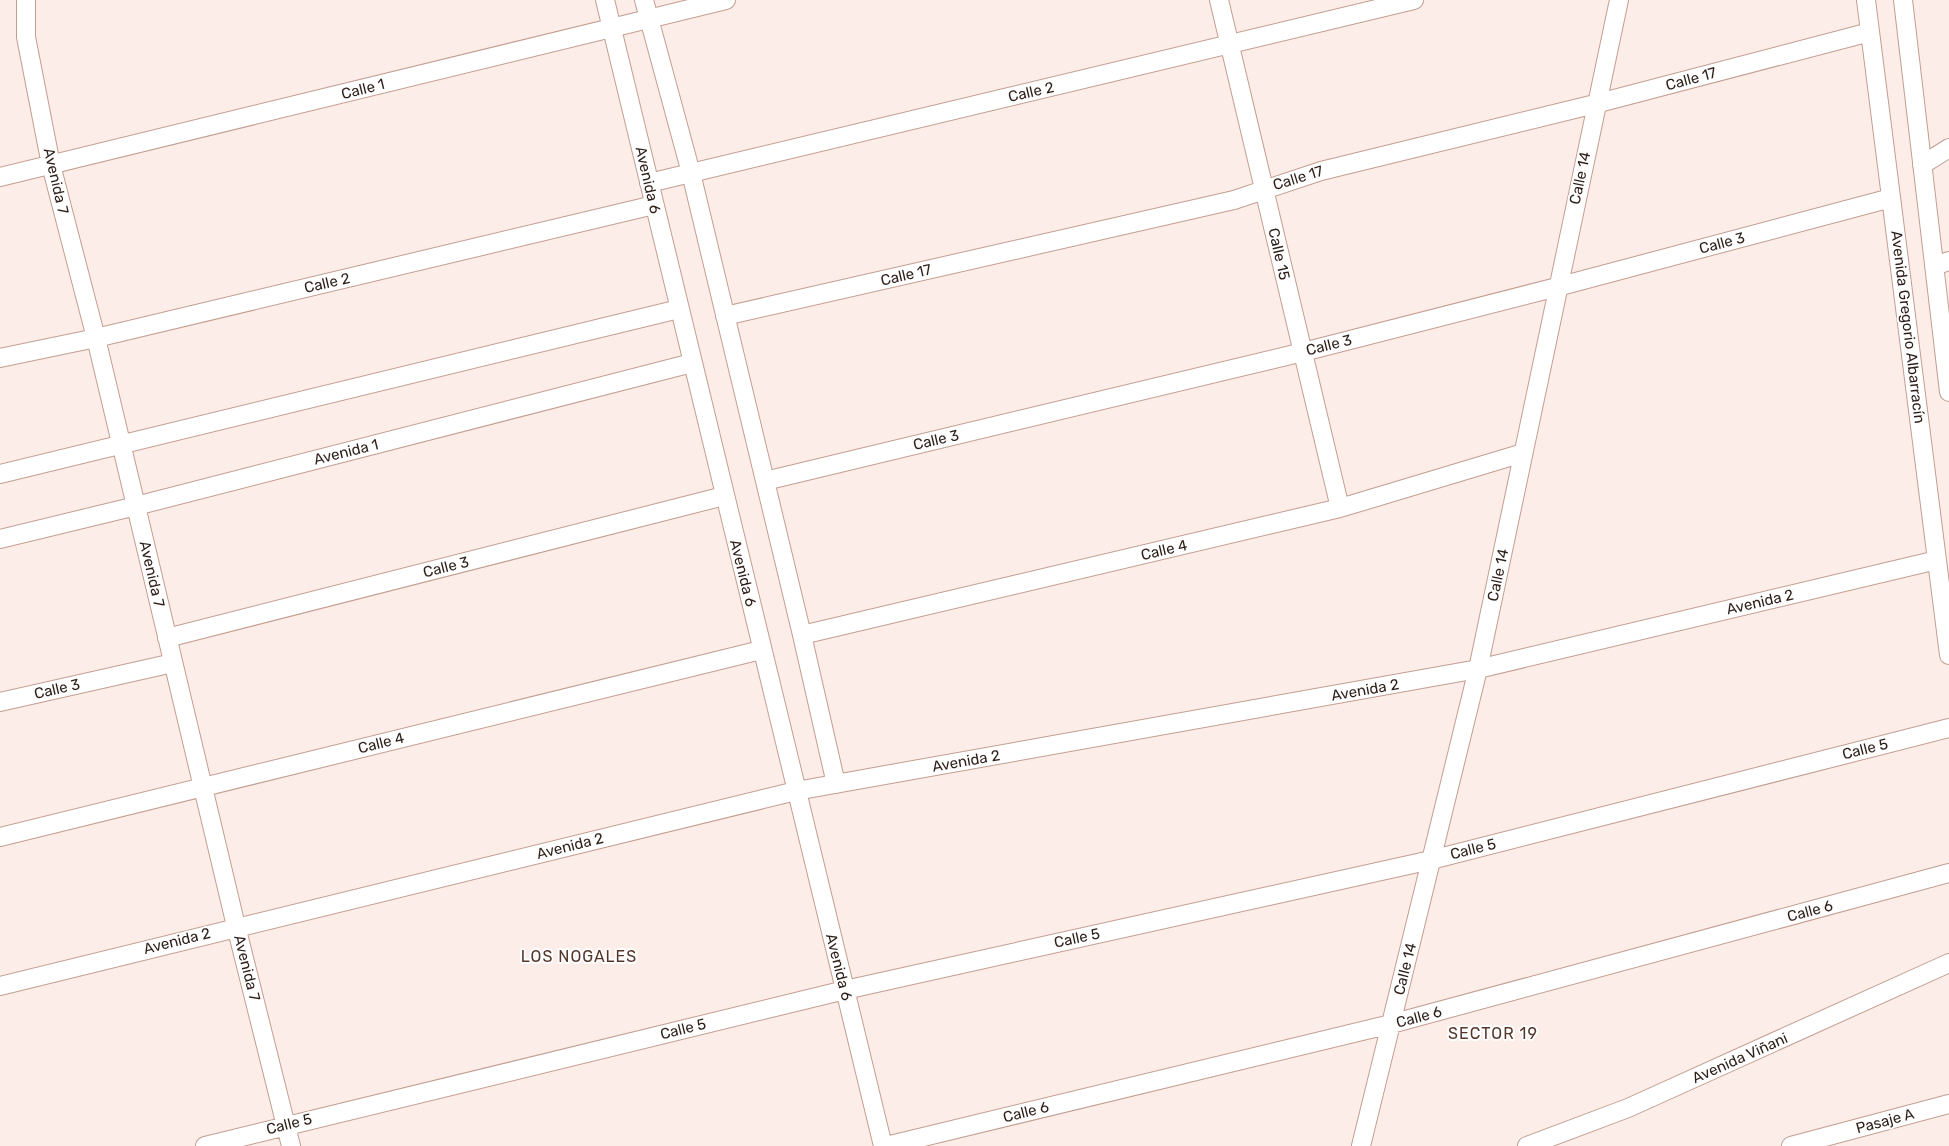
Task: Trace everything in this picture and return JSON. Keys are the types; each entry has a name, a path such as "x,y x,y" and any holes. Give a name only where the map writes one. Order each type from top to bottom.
{"street":[{"name":"Avenida 7","path":"26,0 26,37 51,165 96,338 236,926 292,1146"},
{"name":"Avenida 6","path":"605,0 761,650 885,1146"},
{"path":"644,0 691,173 836,784"},
{"name":"Calle 1","path":"0,177 726,0"},
{"name":"Calle 15","path":"1219,0 1340,508"},
{"name":"Calle 2","path":"649,184 1414,0"},
{"name":"Calle 14","path":"1361,1146 1478,669 1595,104 1619,0"},
{"name":"Avenida Gregorio Albarracín","path":"1866,0 1938,560 1947,614 1949,655"},
{"path":"1903,0 1922,164 1942,263 1949,392"},
{"name":"Calle 17","path":"725,316 1234,200 1321,171 1595,104 1870,32"},
{"path":"1922,164 1949,148"},
{"name":"Calle 3","path":"765,481 1302,352 1558,287 1891,198"},
{"name":"Calle 2","path":"0,358 96,338 654,205"},
{"path":"0,474 679,309"},
{"name":"Avenida 1","path":"0,539 136,506 692,363"},
{"name":"Calle 4","path":"802,635 1340,508 1523,453"},
{"name":"Calle 3","path":"167,638 724,496"},
{"name":"Avenida 2","path":"0,986 236,926 796,792 1478,669 1938,560"},
{"name":"Calle 4","path":"0,837 761,650"},
{"name":"Calle 3","path":"0,702 173,663"},
{"name":"Calle 5","path":"205,1146 845,990 1432,860 1949,728"},
{"name":"Calle 6","path":"885,1146 1391,1024 1949,873"},
{"name":"Avenida Viñani","path":"1527,1146 1628,1108 1949,963"},
{"name":"Pasaje A","path":"1791,1146 1949,1104"}],"district":[{"name":"LOS NOGALES","path":"579,956"},
{"name":"SECTOR 19","path":"1493,1033"}]}
